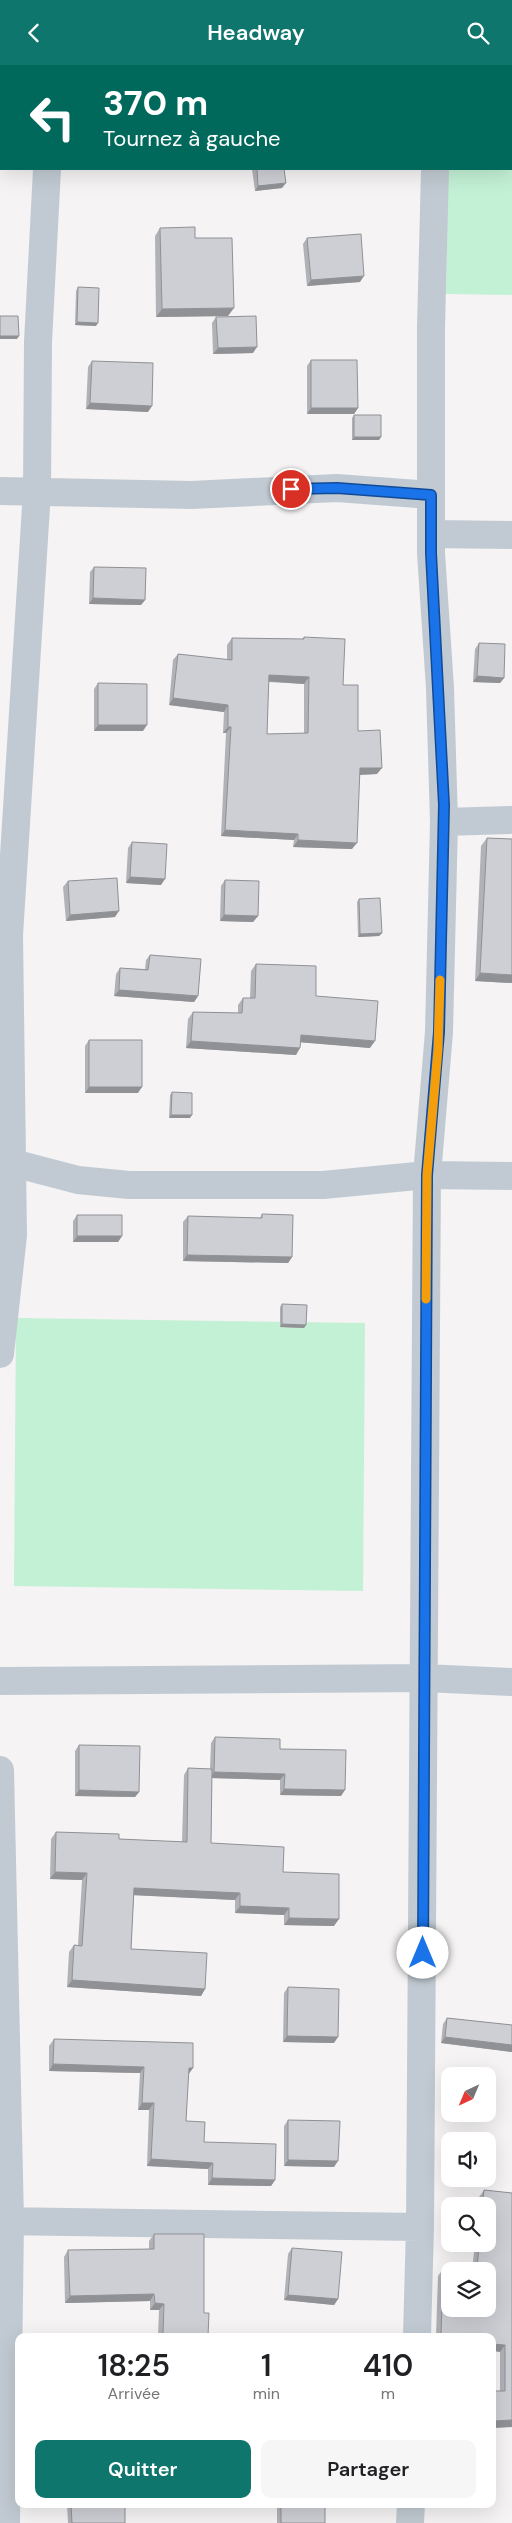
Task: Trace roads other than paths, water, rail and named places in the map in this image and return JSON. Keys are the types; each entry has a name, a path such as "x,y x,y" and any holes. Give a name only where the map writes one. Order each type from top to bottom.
{"street":[{"path":"0,1354 12,1235 7,1162 9,935 37,491 38,342 47,170"},
{"path":"417,2333 420,2227 425,1678 427,1175 439,1032 444,822 431,495 431,328 435,170"},
{"path":"0,491 191,495 337,488 431,495"},
{"path":"432,534 512,535"},
{"path":"444,822 510,821"},
{"path":"7,1162 78,1180 129,1185 322,1185 427,1175 512,1176"},
{"path":"0,1681 425,1678 512,1682"},
{"path":"0,1771 6,2523"},
{"path":"5,2221 420,2227"},
{"path":"410,2523 411,2508"}]}
